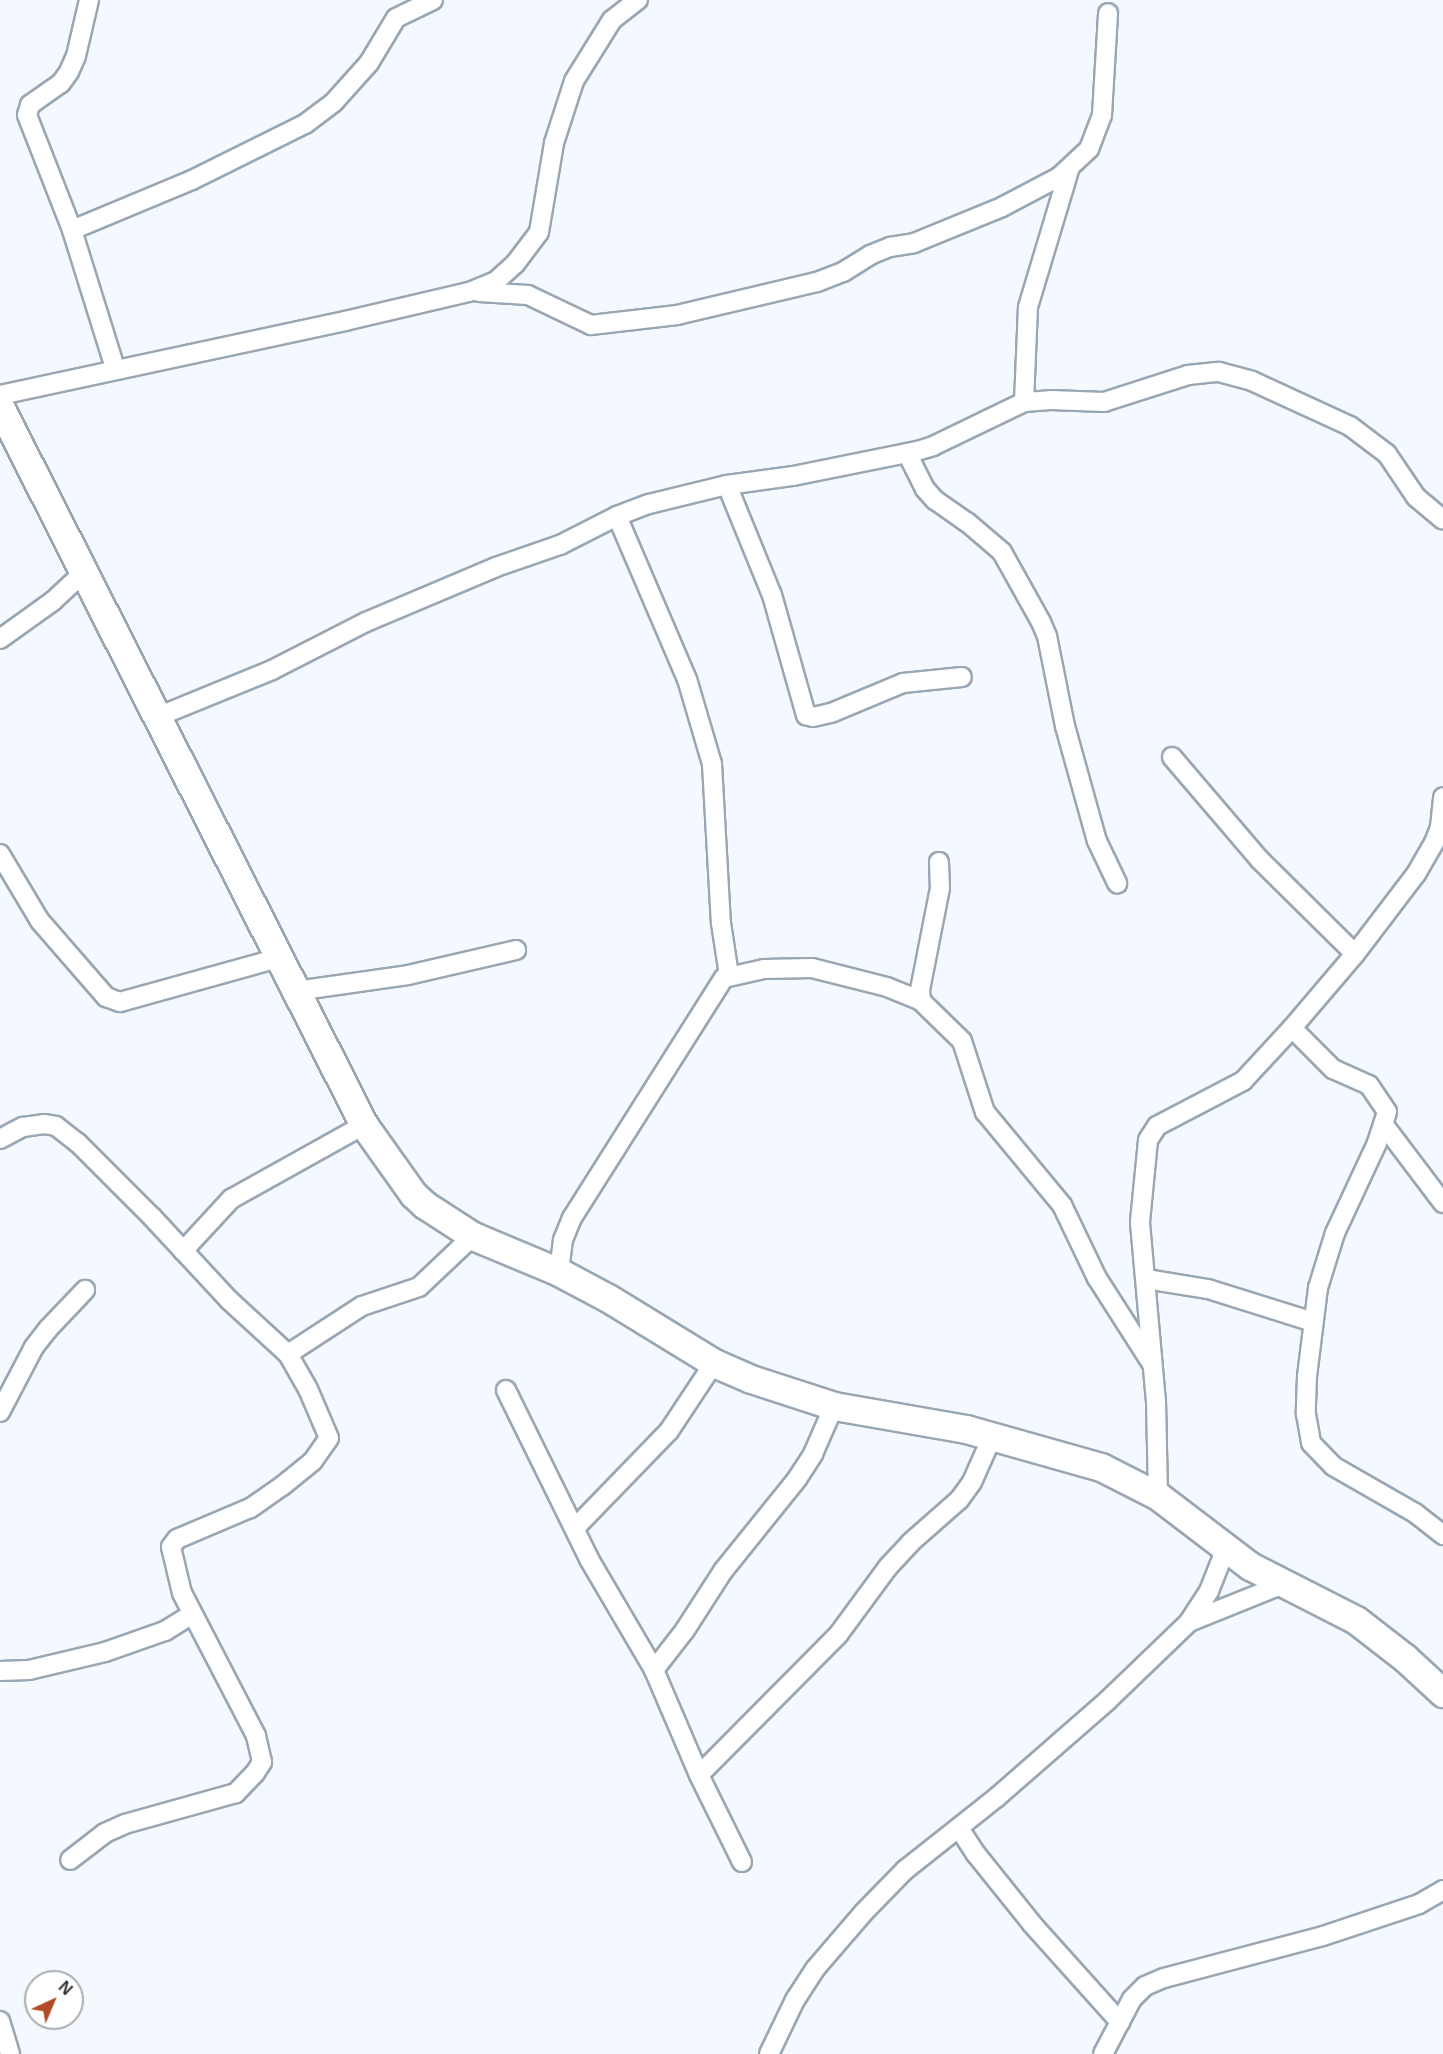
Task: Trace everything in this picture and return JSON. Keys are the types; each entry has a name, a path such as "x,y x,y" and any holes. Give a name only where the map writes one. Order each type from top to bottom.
{"street":[{"path":"89,0 76,56 69,72 61,83 30,105 27,110 72,230 115,368"},
{"path":"72,230 192,180 305,124 328,107 369,63 396,18 433,0"},
{"path":"0,394 115,368 304,331 484,288 506,273 535,239 541,224 554,143 574,81 612,20 638,0"},
{"path":"469,292 495,291 528,295 591,325 677,315 817,282 880,251 914,243 1002,207 1069,170 1089,149 1102,115 1108,13"},
{"path":"1024,402 1028,307 1069,170"},
{"path":"157,717 281,666 366,622 496,567 560,545 617,516 649,504 727,485 793,476 933,446 1024,402 1052,400 1104,402 1188,375 1227,373 1261,385 1364,435 1387,454 1416,497 1443,520"},
{"path":"0,407 364,1125 413,1194 425,1205 473,1236 559,1272 608,1298 714,1363 751,1379 834,1406 966,1429 1101,1467 1158,1496 1250,1566 1356,1620 1405,1658 1443,1693"},
{"path":"907,453 931,496 1002,552 1041,622 1047,636 1061,709 1097,841 1117,883"},
{"path":"727,485 772,595 806,715 813,717 831,713 903,683 962,677"},
{"path":"617,516 687,679 712,764 722,923 729,975"},
{"path":"0,639 53,601 83,573"},
{"path":"1172,757 1259,859 1354,954"},
{"path":"1158,1496 1153,1366 1140,1222 1148,1140 1153,1131 1243,1081 1292,1028 1354,954 1416,874 1434,843 1442,820 1443,797"},
{"path":"0,854 40,921 106,997 120,1002 279,958"},
{"path":"921,1001 920,990 940,888 939,862"},
{"path":"296,991 408,975 516,950"},
{"path":"559,1272 563,1240 576,1210 666,1072 717,986 729,975 790,966 812,968 887,987 921,1001 962,1041 985,1112 1062,1205 1097,1278 1153,1366"},
{"path":"1292,1028 1333,1069 1372,1088 1387,1112 1384,1125 1335,1233 1318,1288 1307,1376 1306,1414 1311,1443 1333,1466 1415,1513 1443,1535"},
{"path":"0,1139 23,1127 44,1124 56,1126 98,1162 230,1300 288,1354 308,1389 329,1438 314,1461 250,1508 177,1539 171,1551 182,1593 256,1736 261,1762 245,1786 236,1792 125,1824 92,1841 70,1860"},
{"path":"183,1251 231,1199 364,1125"},
{"path":"1384,1125 1443,1203"},
{"path":"288,1354 329,1330 362,1306 419,1287 473,1236"},
{"path":"1146,1279 1208,1289 1313,1322"},
{"path":"0,1412 34,1347 85,1290"},
{"path":"575,1528 669,1431 714,1363"},
{"path":"506,1390 612,1602 654,1670 699,1775 741,1862"},
{"path":"654,1670 685,1630 723,1571 797,1479 813,1454 834,1406"},
{"path":"699,1775 838,1635 888,1567 910,1543 959,1500 972,1482 992,1437"},
{"path":"769,2054 790,2008 815,1969 892,1882 959,1828 1107,1701 1189,1622 1209,1591 1226,1548"},
{"path":"1189,1622 1286,1583"},
{"path":"0,1671 50,1666 115,1649 165,1631 192,1614"},
{"path":"959,1828 975,1854 1032,1924 1120,2022"},
{"path":"1103,2054 1136,1994 1164,1978 1323,1936 1419,1904 1443,1890"},
{"path":"0,2021 10,2054"}]}
